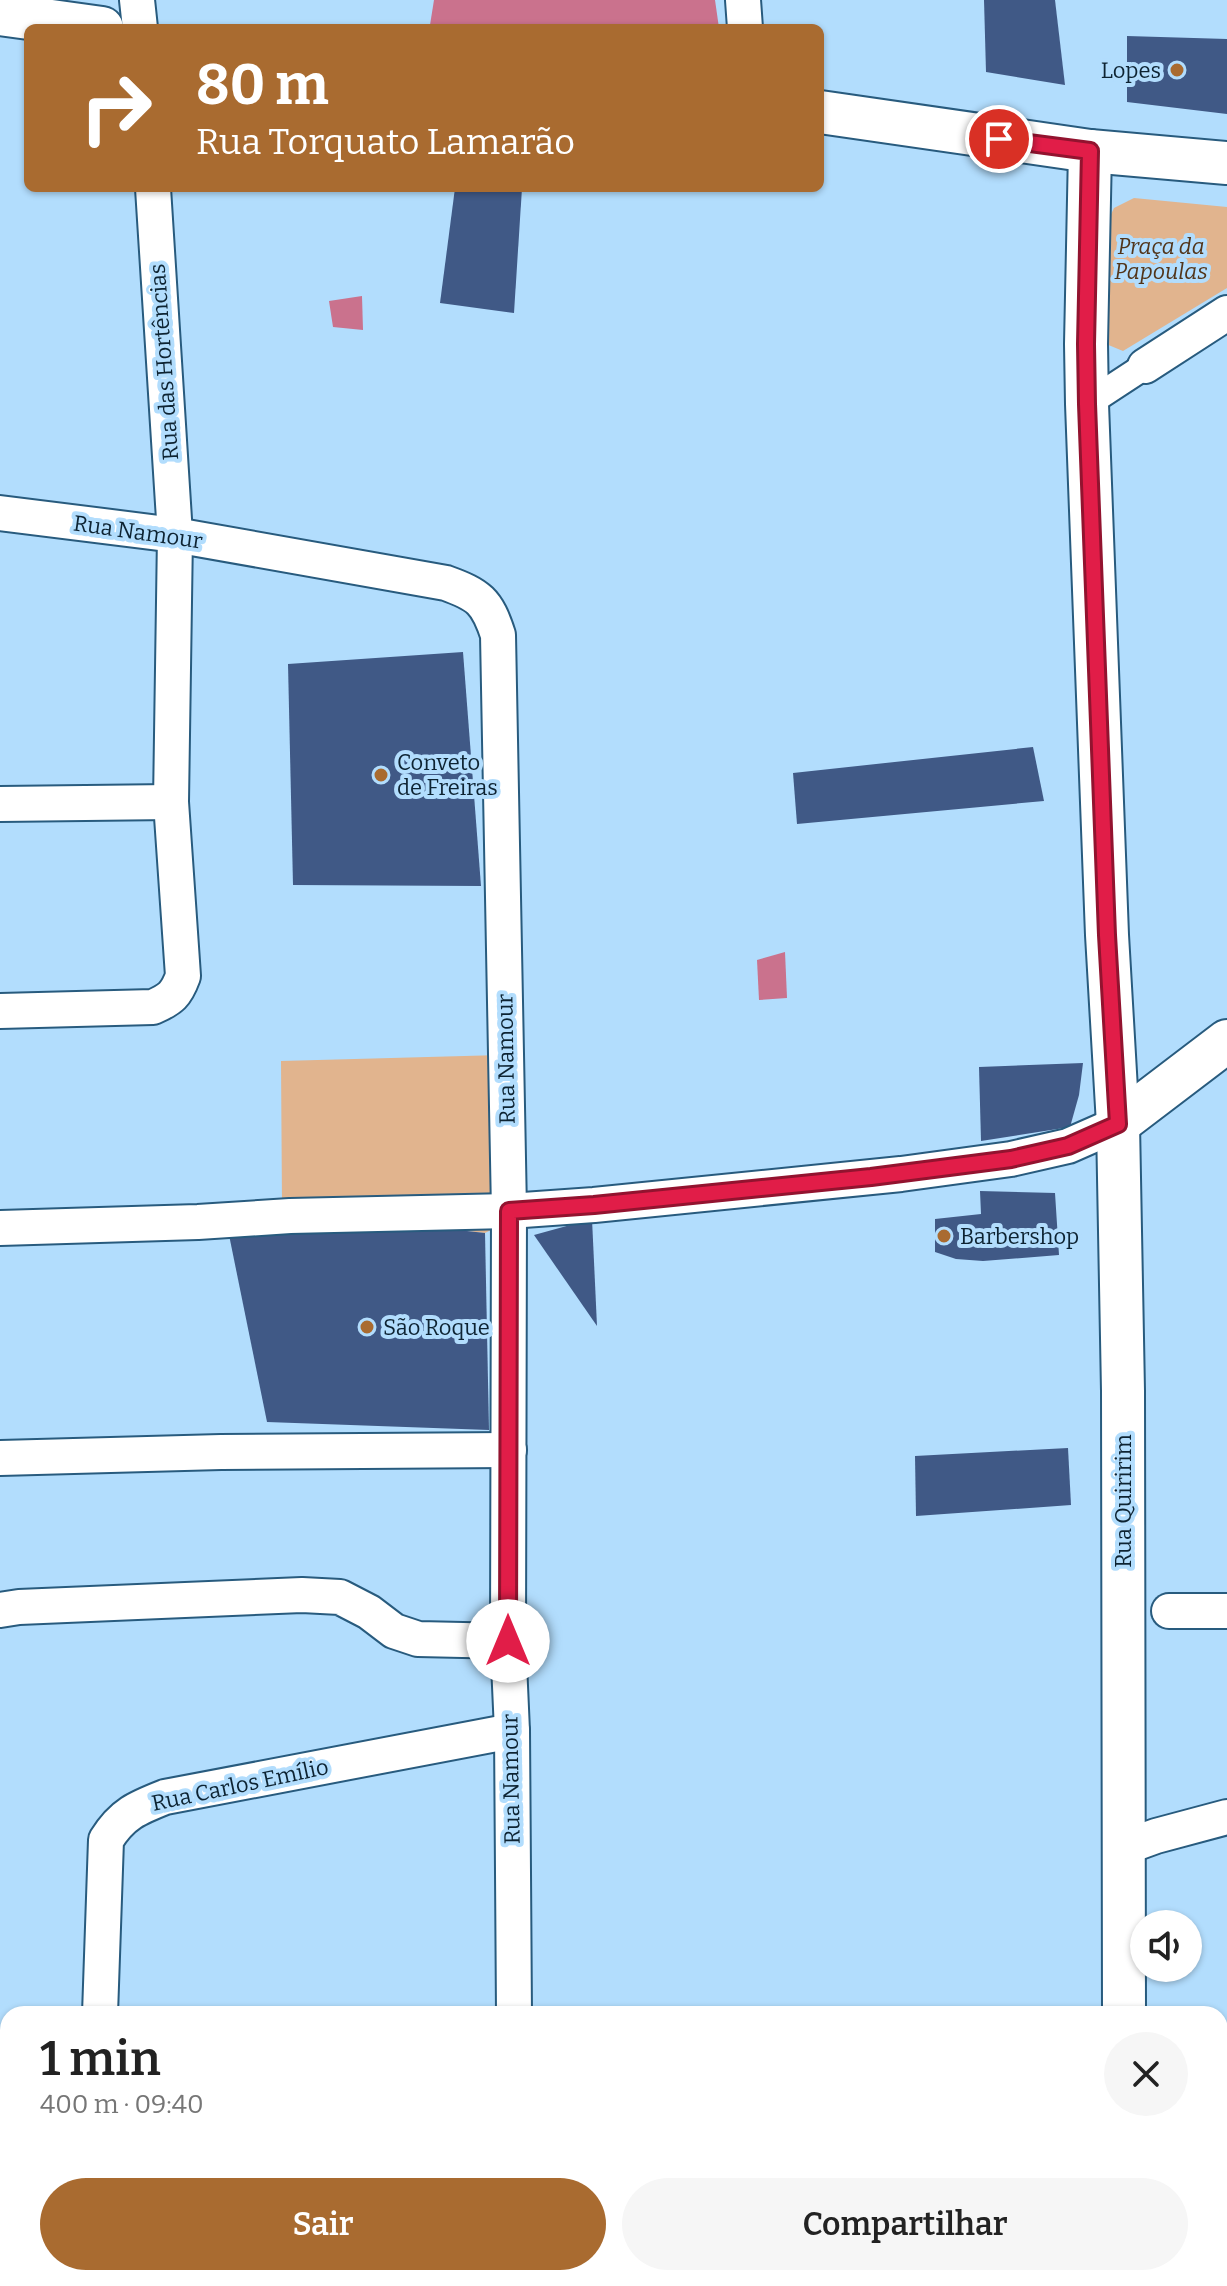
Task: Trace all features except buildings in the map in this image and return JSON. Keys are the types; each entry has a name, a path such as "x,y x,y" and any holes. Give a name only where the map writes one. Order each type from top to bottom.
{"street":[{"path":"137,0 140,24"},
{"path":"743,0 745,24"},
{"path":"0,14 73,24"},
{"path":"824,113 1090,151 1227,163"},
{"name":"Rua Quiririm","path":"1090,151 1087,404 1107,935 1118,1124 1123,1391 1124,2006"},
{"name":"Rua das Hortências","path":"0,1011 153,1007 170,999 183,976 171,802 175,535 153,192"},
{"path":"1087,404 1227,313"},
{"name":"Rua Namour","path":"0,513 175,535 446,583 473,593 491,613 498,635 509,1211 508,1641 512,1731 514,2006"},
{"path":"0,804 171,802"},
{"path":"0,1228 509,1211 886,1176 1011,1159 1068,1146 1118,1124 1227,1043"},
{"path":"0,1458 221,1452 509,1450"},
{"path":"0,1610 270,1596 340,1597 369,1612 394,1631 418,1639 508,1641"},
{"path":"1169,1611 1227,1611"},
{"name":"Rua Carlos Emílio","path":"100,2006 106,1840 116,1823 138,1807 165,1797 512,1731"},
{"path":"1123,1848 1227,1817"}],"green space":[{"name":"Praça da Papoulas","path":"1134,198 1227,207 1227,288 1123,351 1106,344 1102,233 1114,208"},
{"path":"501,1055 495,1228 485,1233 458,1230 475,1200 282,1206 281,1061"}],"shaded area":[{"path":"434,0 715,0 718,24 430,24"},
{"path":"362,296 363,330 333,327 329,301"},
{"path":"785,952 787,998 759,1000 757,960"}],"place":[{"name":"Lopes","path":"1177,70"},
{"name":"Conveto de Freiras","path":"381,775"},
{"name":"Barbershop","path":"944,1236"},
{"name":"São Roque","path":"367,1327"}],"route":[{"path":"508,1641 509,1211 901,1174 1011,1159 1068,1146 1118,1124 1107,935 1087,404 1090,151 999,139"}]}
